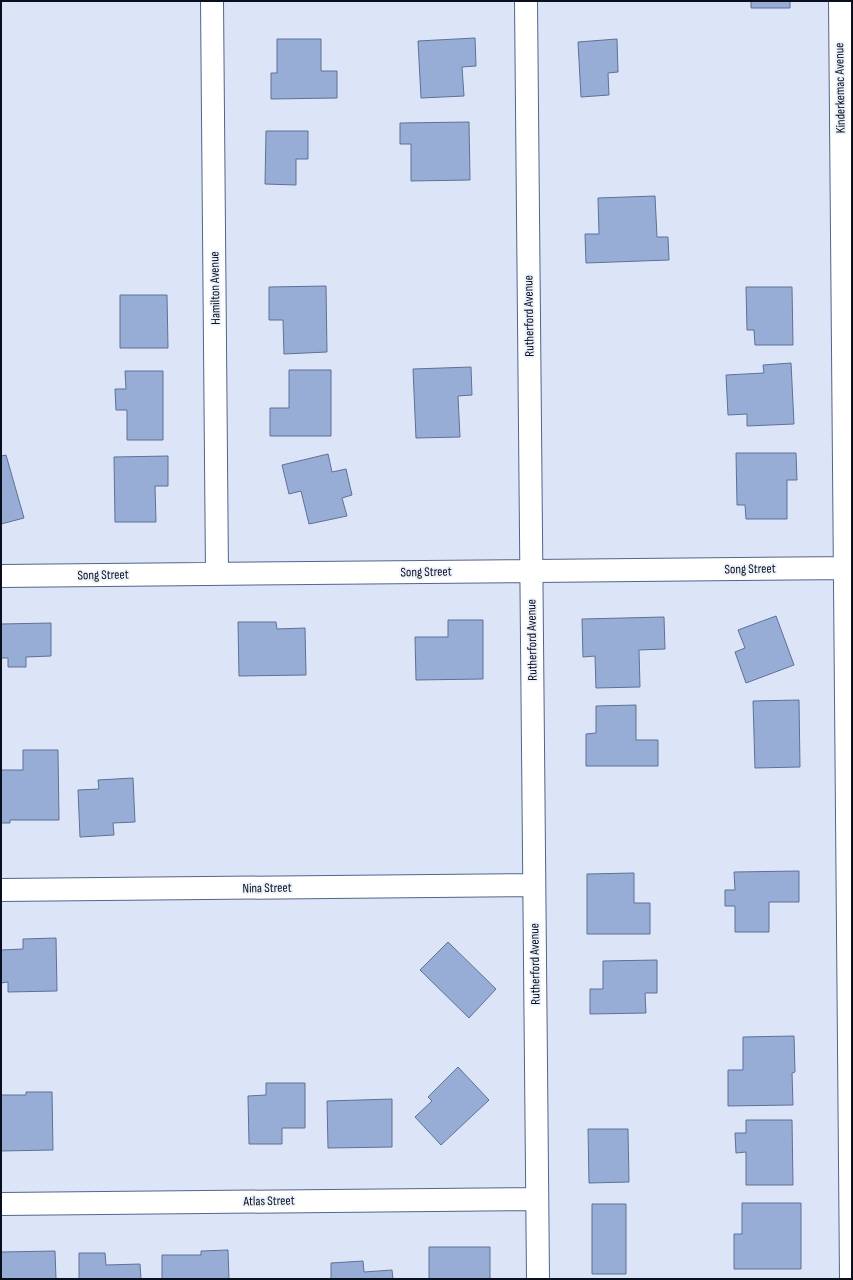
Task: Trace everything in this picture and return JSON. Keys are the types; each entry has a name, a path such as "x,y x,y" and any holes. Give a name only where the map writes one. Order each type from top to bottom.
{"street":[{"name":"Hamilton Avenue","path":"212,1 217,574"},
{"name":"Rutherford Avenue","path":"526,1 538,1279"},
{"name":"Kinderkemac Avenue","path":"840,1 847,254 851,1279"},
{"name":"Song Street","path":"1,576 848,568"},
{"name":"Nina Street","path":"1,890 534,885"},
{"name":"Atlas Street","path":"1,1204 537,1199"}],"building":[{"path":"751,1 790,1 790,8 751,8"},
{"path":"475,38 476,66 462,67 464,96 421,98 418,41"},
{"path":"277,39 321,39 321,71 337,71 337,98 271,99 271,73 277,73"},
{"path":"617,39 618,72 608,73 609,95 581,97 578,42"},
{"path":"469,122 470,180 411,181 411,144 400,144 400,123"},
{"path":"266,131 308,131 308,159 296,159 296,185 265,184"},
{"path":"655,196 657,237 668,237 669,260 586,263 585,234 599,234 598,198"},
{"path":"326,286 327,352 284,354 283,320 269,320 269,287"},
{"path":"746,287 792,287 793,345 755,345 754,330 747,330"},
{"path":"120,295 167,295 168,348 120,348"},
{"path":"791,363 794,424 747,426 747,414 728,415 726,375 764,373 763,365"},
{"path":"471,367 472,395 458,396 460,437 416,438 413,369"},
{"path":"289,370 331,370 331,436 270,436 270,408 289,408"},
{"path":"125,371 163,371 163,440 127,440 127,410 116,410 115,389 126,389"},
{"path":"736,453 796,453 797,480 787,480 787,519 746,519 745,505 737,505"},
{"path":"328,454 332,472 346,469 352,495 342,498 347,516 309,524 301,491 289,494 282,465"},
{"path":"6,455 24,518 1,524 1,456"},
{"path":"168,456 168,486 155,486 156,522 115,522 114,457"},
{"path":"776,616 794,665 746,683 735,652 745,648 738,630"},
{"path":"664,617 665,649 639,650 640,687 596,688 595,656 583,657 582,619"},
{"path":"448,620 483,620 483,679 416,680 415,637 448,637"},
{"path":"238,622 276,622 277,629 305,628 306,675 239,676"},
{"path":"51,623 51,656 26,657 26,667 8,667 8,658 1,658 1,624"},
{"path":"799,700 800,767 755,768 753,701"},
{"path":"636,705 636,740 658,740 658,766 586,766 586,734 596,733 596,706"},
{"path":"23,750 58,750 59,820 10,820 10,823 1,823 1,770 23,770"},
{"path":"133,778 135,822 113,823 114,835 80,837 78,790 99,789 98,780"},
{"path":"799,871 799,902 769,902 769,932 735,932 735,906 725,906 725,890 735,890 734,872"},
{"path":"634,873 634,903 650,903 650,934 587,934 587,874"},
{"path":"56,938 57,991 8,992 8,982 1,983 1,950 23,949 23,939"},
{"path":"448,942 496,989 469,1018 420,970"},
{"path":"657,960 657,993 645,993 646,1013 590,1014 590,989 603,989 603,961"},
{"path":"794,1036 795,1072 792,1073 793,1105 728,1106 728,1070 743,1070 743,1037"},
{"path":"458,1067 489,1100 441,1145 415,1117 432,1101 428,1097"},
{"path":"266,1083 305,1083 305,1128 282,1128 282,1144 249,1144 248,1096 266,1095"},
{"path":"26,1092 52,1092 53,1150 1,1151 1,1095 26,1095"},
{"path":"392,1099 392,1147 328,1148 327,1101"},
{"path":"746,1120 792,1120 793,1185 746,1185 746,1152 736,1153 735,1133 746,1133"},
{"path":"588,1129 628,1129 629,1182 589,1183"},
{"path":"742,1203 801,1203 801,1269 734,1269 734,1234 742,1234"},
{"path":"592,1204 626,1204 626,1274 592,1274"},
{"path":"429,1247 490,1247 490,1279 429,1279"},
{"path":"228,1250 229,1279 162,1279 162,1255 201,1255 201,1251"},
{"path":"55,1251 56,1279 1,1279 1,1252"},
{"path":"79,1253 105,1253 106,1265 140,1264 141,1279 79,1279"},
{"path":"363,1261 364,1272 392,1270 393,1279 331,1279 331,1263"}]}
